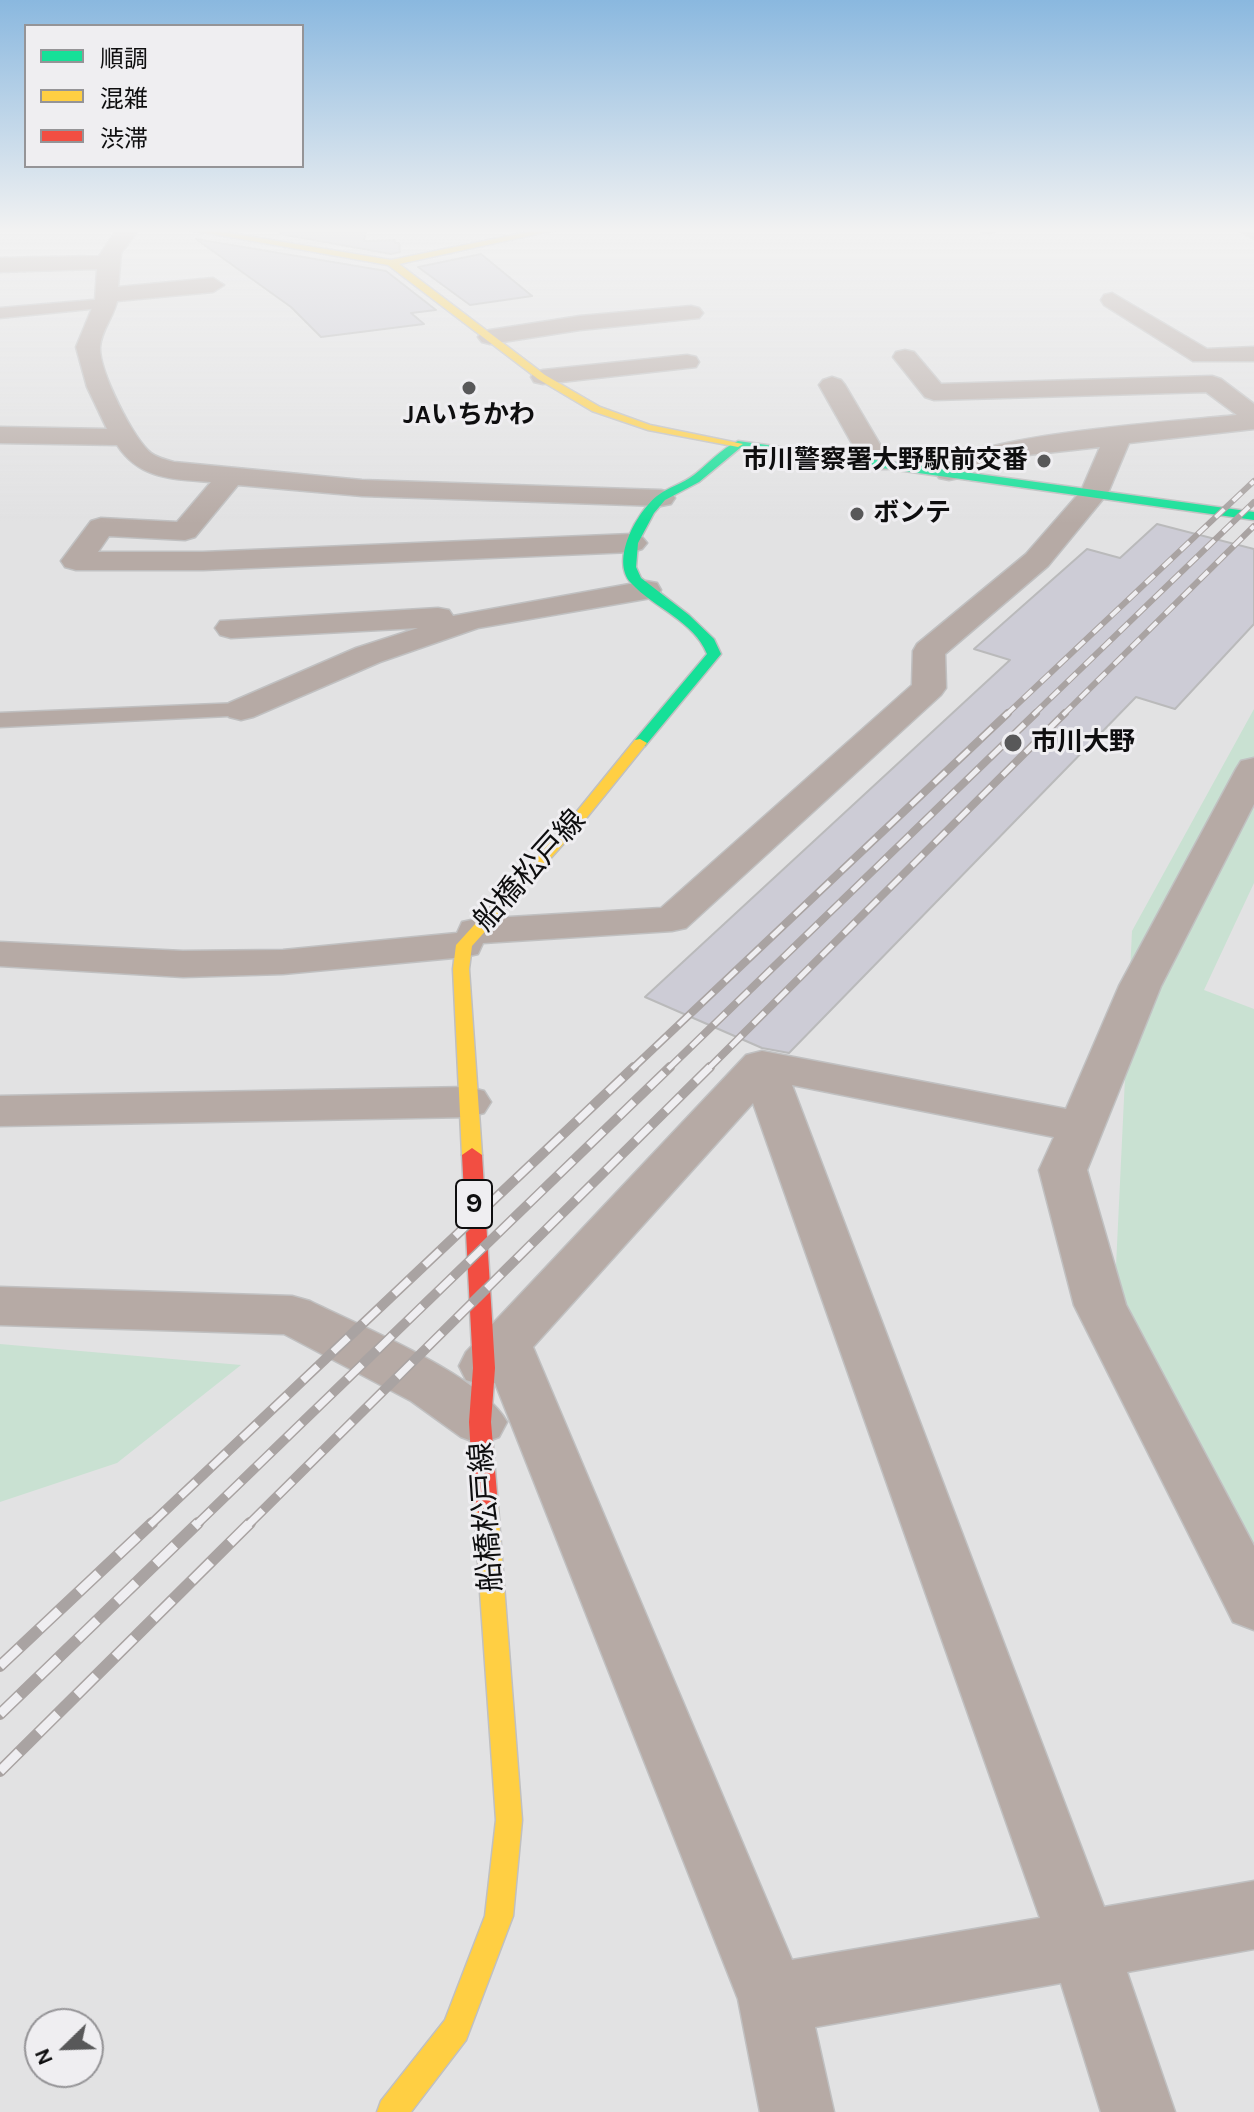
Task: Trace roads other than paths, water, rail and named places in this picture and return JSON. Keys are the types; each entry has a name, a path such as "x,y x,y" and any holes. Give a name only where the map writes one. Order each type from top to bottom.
{"main road":[{"path":"477,327 577,399 625,421 666,432 1254,516"},
{"path":"632,543 649,512 661,498 695,480 738,444"},
{"name":"船橋松戸線","path":"392,2112 456,2030 499,1916 509,1820 480,1422 495,1356 468,1102 461,969 470,938 579,818 714,654 709,642 684,618 635,580 630,567 632,543"}],"street":[{"path":"96,327 88,347 89,364 126,437 141,459 170,470 362,488 661,498"},
{"path":"490,337 557,327"},
{"path":"1155,327 1202,356"},
{"path":"1157,357 1254,354"},
{"path":"905,357 934,392 1212,384 1254,419"},
{"path":"543,377 687,362"},
{"path":"832,385 877,463"},
{"path":"949,472 982,456 1254,419"},
{"path":"0,435 126,437"},
{"path":"0,954 197,964 283,962 470,938 672,919 929,688 929,651 1037,560 1094,493 1118,437"},
{"path":"231,476 185,531 101,527 76,561 235,560 632,543"},
{"path":"241,710 368,655 472,620 646,590"},
{"path":"231,628 425,616 472,620"},
{"path":"1254,769 1140,986 1063,1170 1100,1305 1254,1604"},
{"path":"762,1065 1081,1127"},
{"path":"762,1065 495,1356 773,1999 797,2112"},
{"path":"762,1065 1084,1946 1138,2112"},
{"path":"0,1111 468,1102"},
{"path":"0,1306 292,1315 430,1386 480,1422"},
{"path":"773,1999 1254,1915"}],"lane":[{"path":"0,720 241,710"}],"railway":[{"path":"1006,715 1254,481"},
{"path":"1033,715 1254,502"},
{"path":"1063,715 1254,526"},
{"path":"632,1069 1008,713"},
{"path":"668,1069 1036,713"},
{"path":"708,1069 1065,713"},
{"path":"150,1525 634,1067"},
{"path":"196,1525 670,1067"},
{"path":"248,1525 710,1067"},
{"path":"0,1666 152,1523"},
{"path":"0,1714 198,1523"},
{"path":"0,1771 250,1523"}],"place":[{"name":"JAいちかわ","path":"469,388"},
{"name":"市川警察署大野駅前交番","path":"1044,461"},
{"name":"ボンテ","path":"857,514"},
{"name":"市川大野","path":"1013,743"}]}
